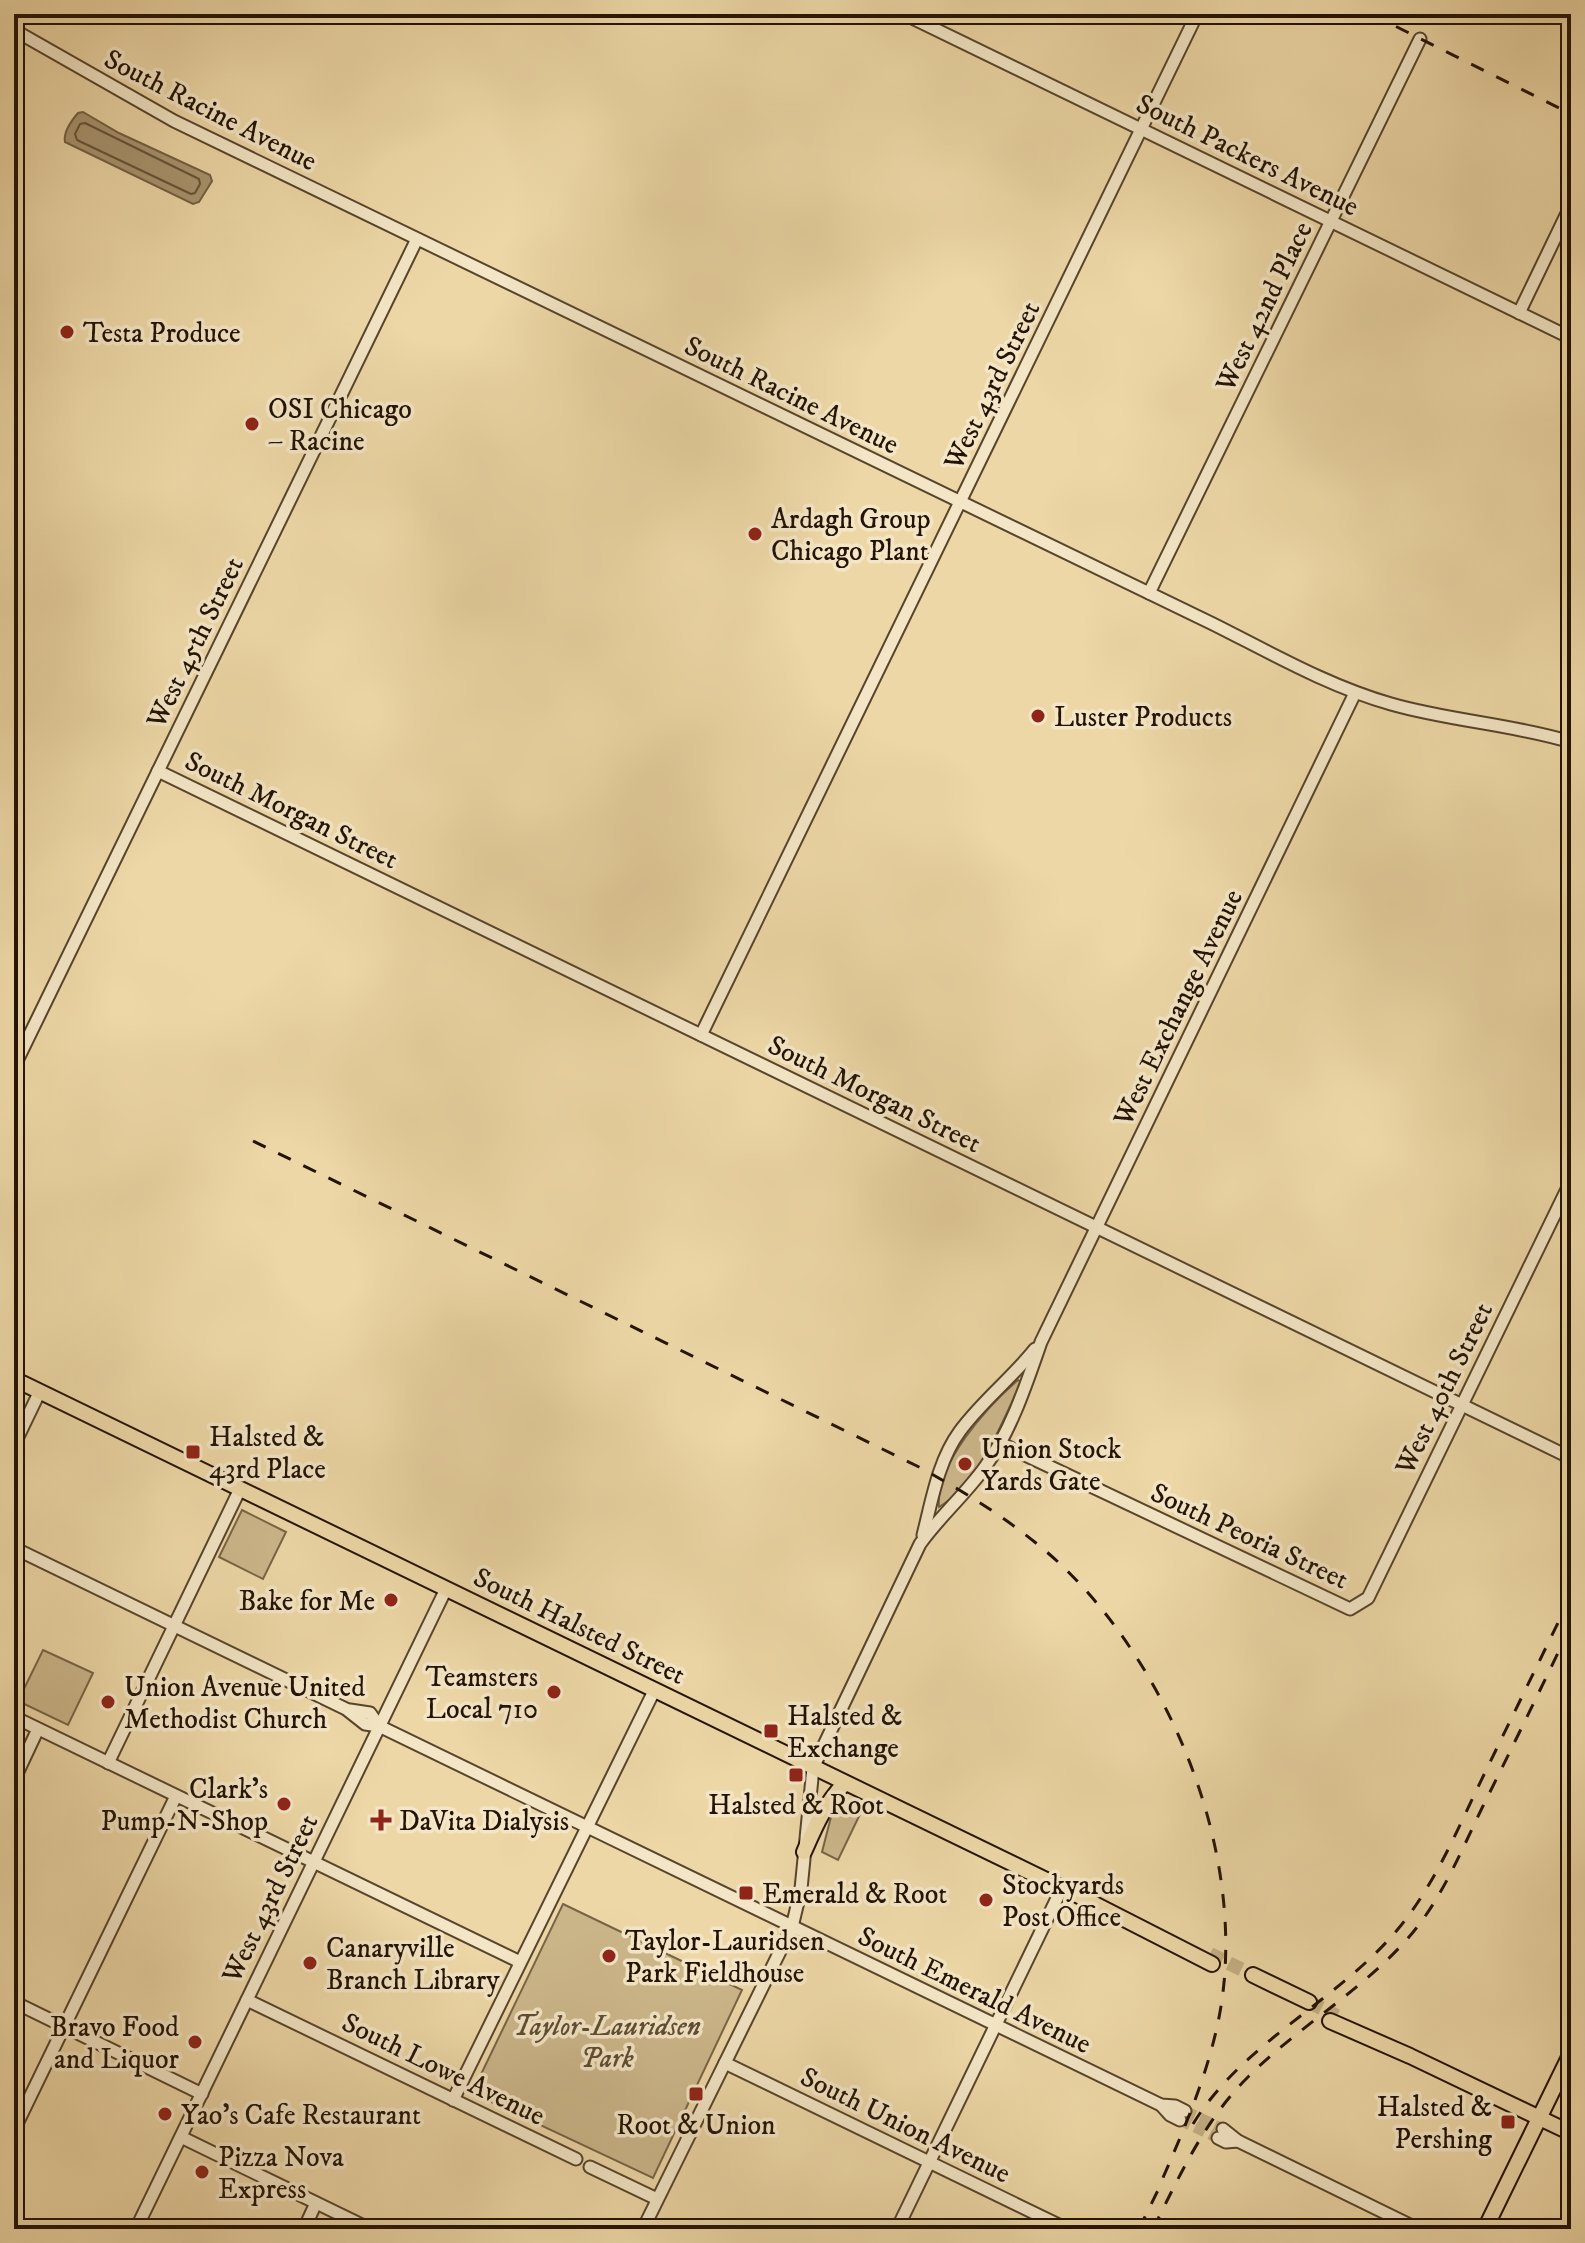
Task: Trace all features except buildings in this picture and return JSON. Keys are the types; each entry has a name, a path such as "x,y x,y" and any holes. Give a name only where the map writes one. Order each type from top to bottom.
{"main road":[{"name":"South Halsted Street","path":"14,1379 1123,1918 1154,1927 1211,1959"},
{"path":"804,1852 822,1811 845,1783"},
{"path":"1253,1980 1306,2005"},
{"path":"1333,2019 1571,2133"},
{"path":"1485,2229 1571,2053"}],"street":[{"name":"South Packers Avenue","path":"904,14 1571,338"},
{"name":"West 43rd Street","path":"701,1035 1197,14"},
{"name":"South Racine Avenue","path":"14,30 174,121 1355,693 1427,713 1571,742"},
{"name":"West 42nd Place","path":"1149,593 1420,39"},
{"path":"1519,313 1571,205"},
{"name":"West 45th Street","path":"14,1067 417,239"},
{"name":"West Exchange Avenue","path":"920,1544 985,1467 1000,1443 1025,1388 1041,1342 1355,693"},
{"name":"South Morgan Street","path":"158,771 1571,1458"},
{"name":"West 40th Street","path":"1350,1609 1368,1598 1571,1181"},
{"name":"West Exchange Avenue","path":"643,2229 792,1927 801,1889 813,1768 920,1544 938,1477 959,1433 981,1405 1020,1368 1041,1342"},
{"path":"14,1445 40,1391"},
{"name":"South Peoria Street","path":"1000,1443 1350,1609"},
{"path":"108,1763 240,1489"},
{"name":"South Emerald Avenue","path":"14,1548 346,1709 370,1713 379,1726 1161,2105 1170,2115 1182,2115"},
{"name":"West 43rd Street","path":"136,2229 446,1589"},
{"path":"453,2100 655,1689"},
{"path":"14,1717 520,1962"},
{"path":"14,1780 38,1729"},
{"path":"14,2130 176,1796"},
{"path":"897,2229 1062,1888"},
{"name":"South Lowe Avenue","path":"247,2000 576,2159"},
{"path":"14,2002 202,2094"},
{"name":"South Union Avenue","path":"725,2063 1067,2229"},
{"path":"1220,2133 1226,2142 1238,2141 1418,2229"},
{"path":"181,2137 370,2229"},
{"path":"590,2167 657,2199"},
{"path":"304,2229 316,2203"}],"green space":[{"path":"1018,1380 1021,1382 988,1451 966,1484 939,1507 940,1490 954,1455 978,1421"},
{"path":"242,1510 286,1532 263,1579 219,1557"},
{"path":"43,1650 93,1673 68,1725 18,1701"},
{"path":"844,1804 862,1810 838,1860 822,1852 832,1813 835,1807"},
{"name":"Taylor-Lauridsen Park","path":"563,1904 742,1990 653,2178 472,2093"}],"water":[{"path":"83,112 119,133 210,175 212,181 199,202 193,204 65,142 65,134 71,123 78,113"}],"tunnel":[{"path":"1210,1954 1253,1975"},
{"path":"1309,2002 1337,2016"},
{"path":"1185,2111 1223,2129"},
{"path":"1180,2120 1218,2138"}],"railway":[{"path":"1371,14 1571,114"},
{"path":"253,1141 917,1466 1007,1521 1057,1561 1098,1604 1134,1654 1166,1709 1192,1768 1211,1829 1222,1891 1226,1952 1220,2012 1194,2102 1158,2189"},
{"path":"1193,2124 1238,2069 1374,1955 1411,1913 1452,1842 1571,1596"},
{"path":"1153,2229 1206,2129 1233,2093 1268,2058 1391,1956 1421,1922 1450,1874 1571,1626"},
{"path":"1139,2229 1163,2180"}],"place":[{"name":"Testa Produce","path":"67,332"},
{"name":"OSI Chicago – Racine","path":"252,424"},
{"name":"Ardagh Group Chicago Plant","path":"755,534"},
{"name":"Luster Products","path":"1038,716"},
{"name":"Halsted & 43rd Place","path":"193,1452"},
{"name":"Union Stock Yards Gate","path":"965,1464"},
{"name":"Bake for Me","path":"391,1600"},
{"name":"Teamsters Local 710","path":"554,1692"},
{"name":"Union Avenue United Methodist Church","path":"108,1702"},
{"name":"Halsted & Exchange","path":"771,1731"},
{"name":"Halsted & Root","path":"796,1775"},
{"name":"Clark's Pump-N-Shop","path":"284,1804"},
{"name":"DaVita Dialysis","path":"381,1820"},
{"name":"Emerald & Root","path":"746,1893"},
{"name":"Stockyards Post Office","path":"986,1900"},
{"name":"Taylor-Lauridsen Park Fieldhouse","path":"609,1956"},
{"name":"Canaryville Branch Library","path":"310,1963"},
{"name":"Bravo Food and Liquor","path":"195,2042"},
{"name":"Root & Union","path":"696,2094"},
{"name":"Yao's Cafe Restaurant","path":"165,2114"},
{"name":"Halsted & Pershing","path":"1508,2122"},
{"name":"Pizza Nova Express","path":"202,2172"}]}
